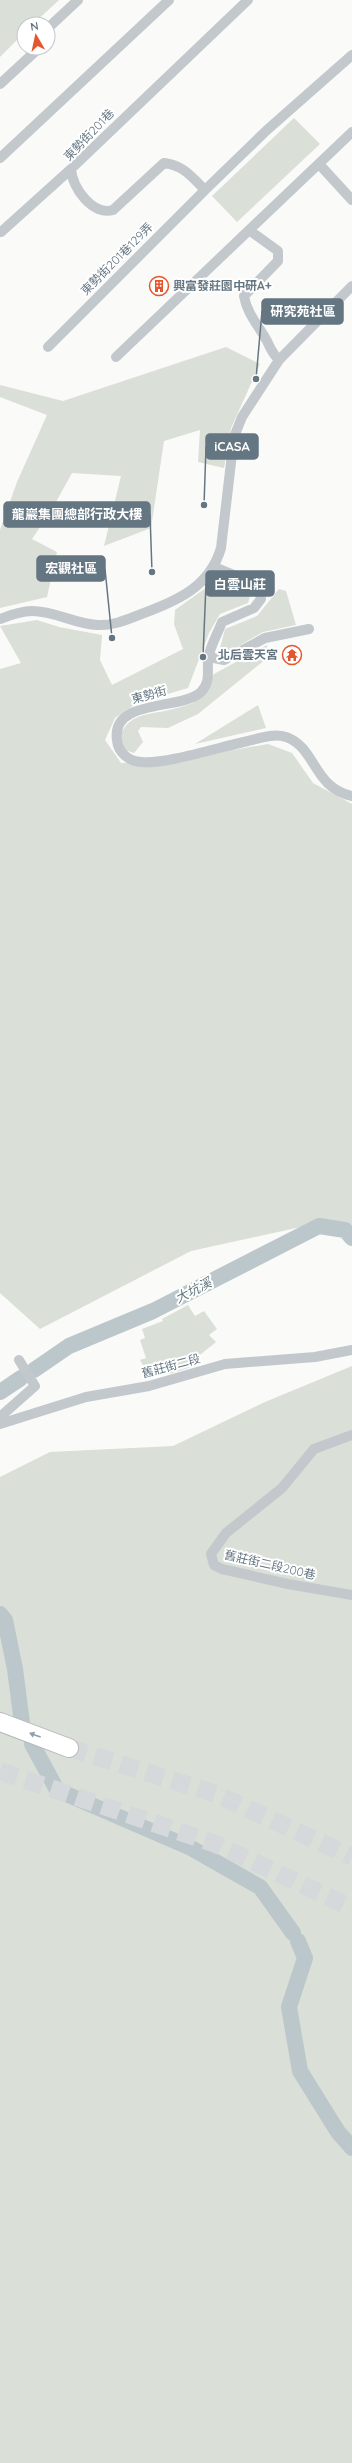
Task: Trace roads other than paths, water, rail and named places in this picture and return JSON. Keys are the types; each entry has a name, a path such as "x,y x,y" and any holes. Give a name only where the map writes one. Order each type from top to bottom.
{"highway":[{"path":"0,1722 70,1748"}],"street":[{"path":"56,21 78,0"},
{"path":"0,158 169,0"},
{"name":"東勢街201巷","path":"205,190 184,169 175,164 164,163 113,210 106,212 97,210 75,186 71,169 248,0"},
{"path":"205,190 267,130 352,55"},
{"path":"0,84 30,56"},
{"path":"116,357 352,132"},
{"path":"319,164 352,200"},
{"path":"1,232 71,169"},
{"name":"東勢街201巷129弄","path":"48,347 205,190"},
{"path":"249,230 278,252 279,256 278,260 244,296 245,304 254,321 268,342 271,352 279,360"},
{"path":"0,619 32,611 51,613 78,622 113,625 170,604 188,594 202,582 214,567 221,548 234,437 242,417 279,360 352,286"},
{"name":"東勢街","path":"214,567 258,584 261,599 254,608 222,622 208,657 208,681 200,692 184,700 140,709 130,713 121,721 116,733 118,748 122,754 141,762 159,760 270,735 287,737 302,747 331,787 341,793 352,796"},
{"path":"208,657 224,660 265,638 309,629"},
{"name":"舊莊街二段","path":"0,1424 86,1397 149,1386 225,1364 315,1358 352,1350"},
{"path":"0,1417 35,1386 19,1360"},
{"name":"舊莊街二段200巷","path":"352,1435 314,1449 282,1488 226,1533 211,1554 214,1565 222,1569 288,1584 352,1595"}],"waterway":[{"name":"大坑溪","path":"34,1370 69,1346 153,1311 319,1226 345,1230 352,1238"},
{"name":"大坑溪","path":"0,1392 21,1378"},
{"path":"0,1614 5,1620 15,1669 22,1723"},
{"path":"32,1744 57,1790 191,1848 260,1887 293,1933"},
{"path":"298,1941 305,1958 289,2007 300,2071 338,2132 352,2148"}],"tunnel":[{"path":"69,1748 216,1794 352,1857"},
{"path":"0,1771 216,1844 352,1908"}],"place":[{"name":"興富發莊園中研A+","path":"159,286"},
{"name":"研究苑社區","path":"256,379"},
{"name":"iCASA","path":"204,505"},
{"name":"龍巖集團總部行政大樓","path":"152,572"},
{"name":"宏觀社區","path":"112,638"},
{"name":"北后雲天宮","path":"292,655"},
{"name":"白雲山莊","path":"203,657"}]}
